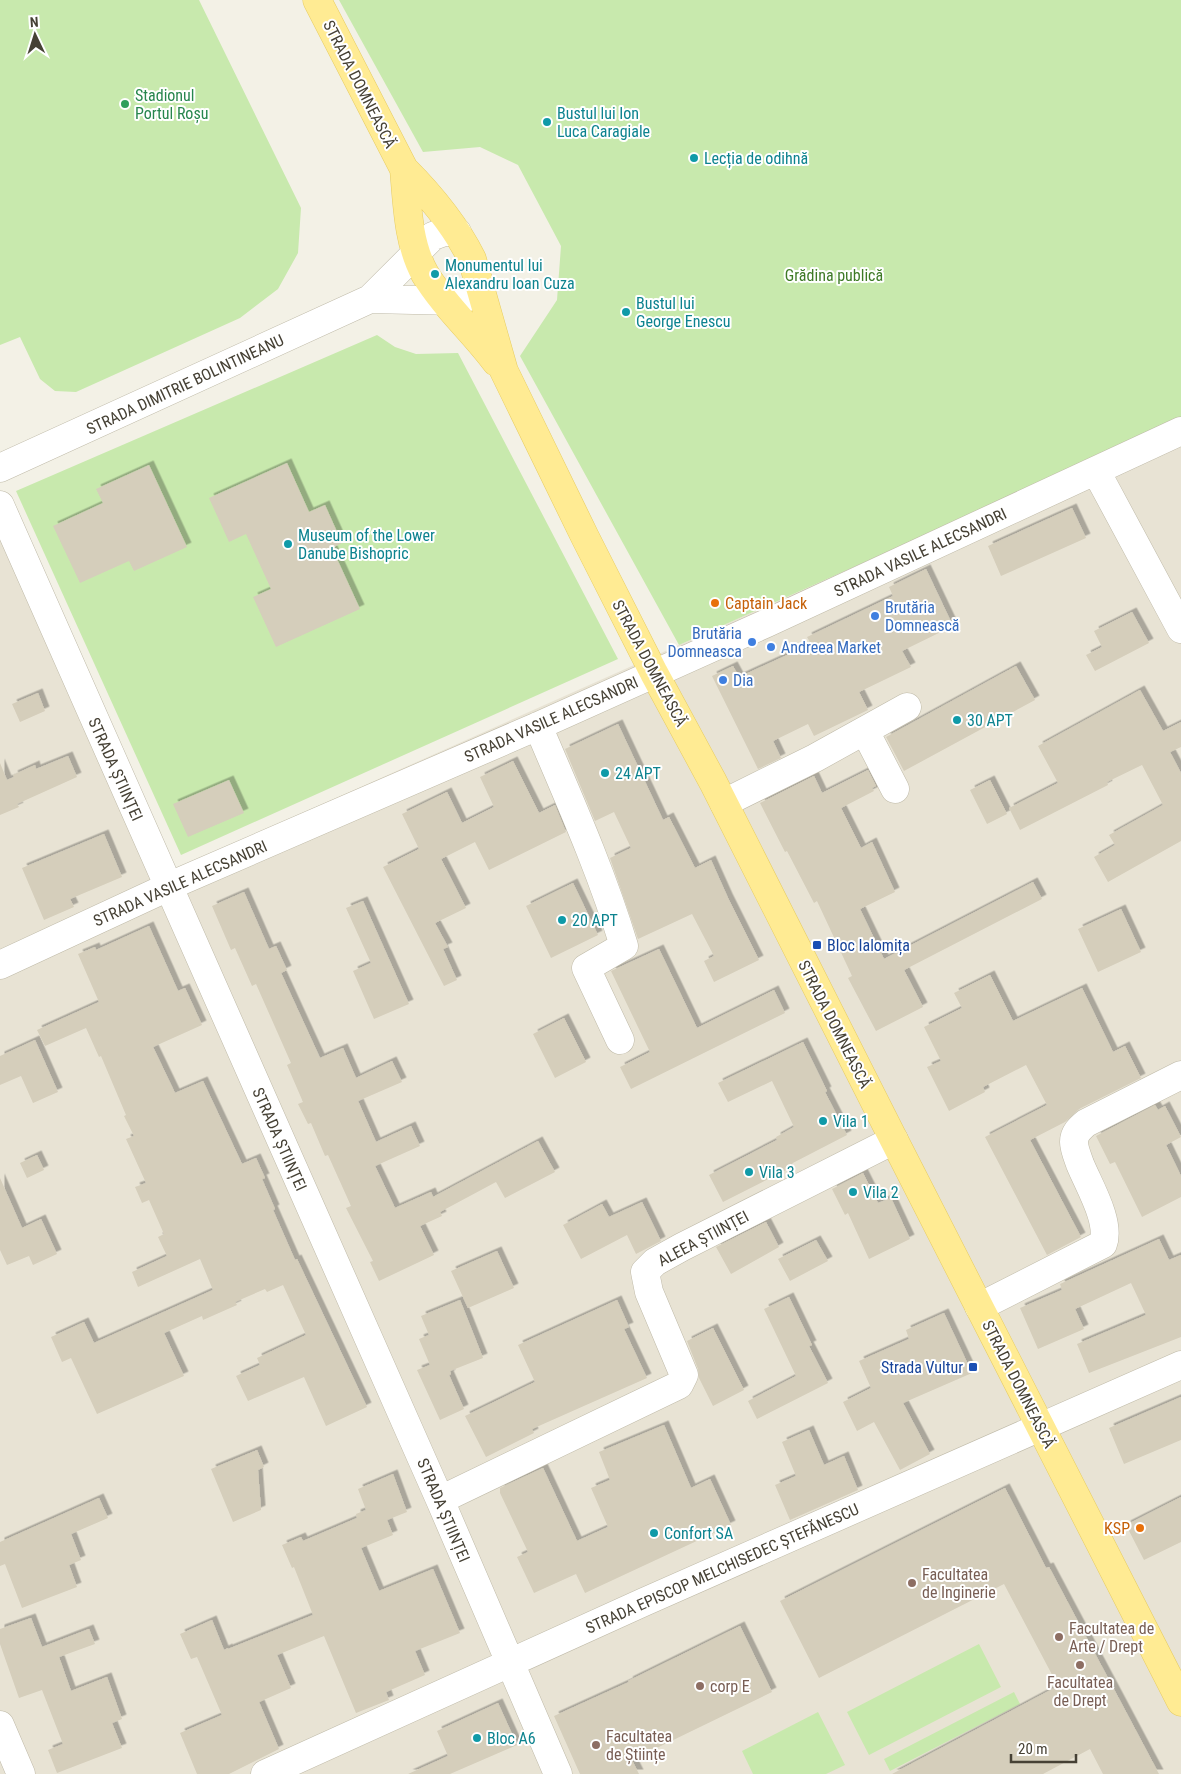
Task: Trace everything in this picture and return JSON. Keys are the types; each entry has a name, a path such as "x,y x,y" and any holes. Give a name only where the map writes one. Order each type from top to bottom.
{"main road":[{"name":"STRADA DOMNEASCĂ","path":"317,0 404,169 423,188 457,232 472,260 504,372 654,673 724,803 1181,1702"},
{"name":"STRADA DOMNEASCĂ","path":"404,169 407,203 416,252 425,274 504,372"}],"street":[{"name":"STRADA DIMITRIE BOLINTINEANU","path":"0,468 370,299 433,236 444,232 457,232"},
{"name":"STRADA DIMITRIE BOLINTINEANU","path":"370,299 457,300 466,298 478,280"},
{"name":"STRADA VASILE ALECSANDRI","path":"0,965 169,887 538,726 1181,431"},
{"path":"1096,471 1181,629"},
{"name":"STRADA ȘTIINȚEI","path":"0,505 440,1500 558,1774"},
{"path":"724,803 816,758 906,707"},
{"path":"538,726 611,900 624,946 586,968 596,993 620,1040"},
{"path":"865,731 896,789"},
{"path":"979,1307 1103,1244 1106,1236 1104,1222 1076,1154 1074,1142 1077,1132 1086,1123 1181,1075"},
{"name":"ALEEA ȘTIINȚEI","path":"440,1500 679,1385 684,1375 649,1292 645,1272 655,1262 682,1247 894,1140"},
{"name":"STRADA EPISCOP MELCHISEDEC ȘTEFĂNESCU","path":"265,1774 509,1662 1181,1365"},
{"path":"0,1725 21,1774"}],"shaded area":[{"path":"1181,421 1181,1774 0,1774 0,517 159,877"}],"green space":[{"name":"Stadionul Portul Roșu","path":"0,0 199,0 301,208 298,253 278,289 240,318 76,392 55,391 40,379 20,337 0,345"},
{"name":"Grădina publică","path":"339,0 1181,0 1181,421 679,645 520,356 557,300 561,246 518,165 480,147 423,152"},
{"path":"377,335 395,347 416,354 458,353 618,659 181,855 16,491"},
{"path":"979,1644 1001,1687 869,1755 847,1712"},
{"path":"1014,1692 1020,1704 890,1771 884,1759"},
{"path":"818,1712 845,1765 826,1774 753,1774 742,1751"}],"building":[{"path":"287,463 309,512 325,505 342,543 332,548 360,609 276,647 253,597 271,589 246,534 229,542 209,498"},
{"path":"149,465 187,547 134,571 129,561 80,583 53,526 103,503 96,489"},
{"path":"1072,508 1086,538 1001,576 988,546"},
{"path":"926,569 953,626 902,651 911,667 859,692 868,710 814,736 808,724 773,741 781,758 758,769 712,676 733,666 739,677 811,644 807,637 893,596 889,587"},
{"path":"1132,612 1149,643 1095,671 1086,655 1102,647 1094,631"},
{"name":"30 APT","path":"1016,666 1035,700 904,771 886,737"},
{"path":"1140,690 1163,731 1181,722 1181,747 1170,752 1181,773 1181,841 1108,882 1094,857 1115,845 1109,835 1163,805 1142,765 1107,782 1108,785 1020,830 1009,808 1058,783 1038,746"},
{"path":"38,693 45,711 20,722 12,704"},
{"path":"618,724 663,820 669,817 695,868 711,860 759,960 714,982 704,961 714,956 692,914 638,939 610,858 631,848 614,812 595,821 565,749"},
{"path":"68,756 77,777 17,804 19,807 0,815 0,763 7,780 14,777 13,775 35,765 36,769"},
{"path":"513,761 539,813 555,805 566,832 489,870 475,842 441,859 466,908 435,923 448,947 443,949 457,980 444,986 383,867 419,849 402,814 447,792 462,823 494,807 480,777"},
{"path":"868,770 876,786 872,788 874,791 841,808 861,848 872,842 895,892 860,909 884,959 1033,882 1042,899 904,970 923,1007 876,1031 848,978 852,976 817,901 814,903 760,803 814,776 822,793"},
{"path":"229,780 244,813 188,837 173,804"},
{"path":"990,780 1007,814 987,824 970,790"},
{"path":"104,834 122,877 70,899 74,907 44,920 22,868"},
{"name":"20 APT","path":"573,883 598,935 551,958 526,906"},
{"path":"244,892 269,949 276,946 287,970 281,973 320,1058 343,1048 356,1078 392,1061 402,1082 358,1101 376,1142 411,1126 420,1146 375,1166 395,1208 431,1192 433,1197 538,1141 555,1172 505,1198 496,1182 440,1212 442,1216 420,1226 434,1255 379,1281 370,1262 373,1261 346,1208 351,1206 328,1155 325,1156 311,1123 308,1124 298,1104 303,1102 287,1065 291,1063 256,984 252,986 235,948 231,950 212,906"},
{"path":"363,901 409,1004 374,1019 353,971 371,963 346,908"},
{"path":"1121,909 1141,952 1098,972 1078,929"},
{"path":"149,926 178,991 185,988 202,1025 153,1047 175,1093 203,1081 242,1164 256,1158 265,1178 262,1179 275,1209 273,1210 295,1260 297,1259 367,1407 326,1426 304,1377 248,1401 236,1376 260,1365 257,1358 306,1335 283,1285 267,1292 265,1289 235,1302 237,1305 203,1320 202,1316 164,1333 184,1376 97,1414 71,1358 62,1362 51,1337 84,1322 94,1343 213,1290 200,1259 138,1287 132,1272 167,1256 158,1237 164,1234 149,1200 142,1203 135,1187 146,1183 126,1139 134,1136 124,1116 126,1115 101,1056 99,1057 86,1028 45,1046 37,1030 99,1002 78,954 95,947 96,950"},
{"path":"659,949 697,1028 774,990 785,1013 631,1089 620,1067 650,1052 611,971"},
{"path":"990,975 1013,1021 1082,988 1113,1052 1125,1046 1141,1078 1079,1109 1065,1122 1030,1140 1081,1237 1047,1255 985,1137 1047,1105 1026,1065 983,1087 985,1092 949,1111 927,1067 941,1061 924,1027 962,1008 954,993"},
{"path":"564,1018 586,1062 555,1078 533,1034"},
{"path":"35,1040 58,1092 33,1103 21,1076 0,1085 0,1056"},
{"path":"803,1042 847,1135 787,1166 788,1169 723,1202 709,1175 777,1140 776,1137 794,1127 772,1081 728,1102 718,1083"},
{"path":"1155,1105 1158,1110 1165,1106 1181,1137 1166,1145 1181,1176 1181,1197 1142,1217 1115,1162 1110,1164 1096,1136"},
{"path":"37,1155 44,1170 27,1178 20,1163"},
{"path":"863,1173 878,1203 891,1198 910,1239 869,1259 848,1213 845,1215 832,1189"},
{"path":"0,1178 22,1228 41,1219 57,1254 33,1265 29,1256 7,1265 0,1250"},
{"path":"642,1202 661,1241 636,1254 627,1235 581,1259 563,1225 602,1204 609,1217"},
{"path":"766,1222 779,1247 731,1274 716,1247"},
{"path":"1159,1239 1169,1260 1181,1255 1181,1337 1089,1373 1077,1344 1146,1315 1131,1283 1075,1309 1084,1329 1038,1349 1020,1308 1062,1290 1060,1284"},
{"path":"816,1240 828,1261 790,1281 778,1259"},
{"path":"497,1251 514,1288 468,1308 451,1271"},
{"path":"789,1297 812,1345 809,1346 828,1383 757,1419 748,1401 796,1376 764,1309"},
{"path":"460,1300 483,1358 450,1371 451,1374 449,1375 464,1409 440,1420 417,1370 430,1365 419,1339 429,1335 421,1316"},
{"path":"617,1300 629,1327 624,1329 647,1378 532,1429 534,1433 486,1457 465,1416 535,1382 518,1345"},
{"path":"944,1313 972,1373 903,1403 930,1454 900,1470 874,1422 857,1431 843,1402 871,1388 859,1361 909,1339 906,1330"},
{"path":"713,1328 744,1390 713,1406 699,1378 698,1369 687,1341"},
{"path":"1181,1397 1181,1440 1124,1464 1109,1428"},
{"name":"Confort SA","path":"664,1425 691,1488 710,1479 731,1525 585,1593 576,1574 534,1593 517,1557 528,1552 500,1493 500,1488 543,1468 577,1541 608,1527 591,1488 610,1480 599,1452"},
{"path":"809,1430 824,1465 844,1456 858,1490 790,1520 775,1485 796,1476 782,1442"},
{"path":"257,1450 264,1467 258,1470 261,1510 233,1522 211,1469"},
{"path":"393,1474 407,1512 387,1520 393,1535 361,1548 379,1591 433,1569 460,1633 415,1651 425,1675 386,1692 389,1700 356,1713 324,1636 277,1655 291,1688 259,1702 279,1749 229,1774 197,1774 180,1733 222,1715 197,1657 191,1659 180,1634 212,1620 224,1650 313,1615 294,1567 292,1568 282,1545 301,1537 303,1541 357,1518 356,1514 366,1510 358,1489"},
{"path":"1005,1488 1046,1568 1049,1567 1159,1774 1103,1774 1090,1749 1043,1774 892,1774 1058,1686 1004,1584 819,1678 780,1601"},
{"path":"1181,1497 1181,1542 1144,1560 1126,1525"},
{"path":"99,1498 108,1518 71,1534 81,1560 69,1565 77,1587 22,1608 5,1564 0,1566 0,1542"},
{"path":"31,1618 42,1647 89,1629 95,1644 59,1657 71,1691 107,1677 122,1719 112,1723 122,1748 57,1773 48,1750 63,1744 42,1690 19,1698 0,1644 0,1629"},
{"path":"740,1626 772,1692 632,1760 639,1774 580,1774 554,1716 629,1682"},
{"name":"Bloc A6","path":"498,1703 517,1745 450,1774 408,1774 448,1756 437,1731"}],"place":[{"name":"Stadionul Portul Roșu","path":"125,104"},
{"name":"Bustul lui Ion Luca Caragiale","path":"547,122"},
{"name":"Lecția de odihnă","path":"694,158"},
{"name":"Monumentul lui Alexandru Ioan Cuza","path":"435,274"},
{"name":"Bustul lui George Enescu","path":"626,312"},
{"name":"Museum of the Lower Danube Bishopric","path":"288,544"},
{"name":"Captain Jack","path":"715,603"},
{"name":"Brutăria Domnească","path":"875,616"},
{"name":"Brutăria Domneasca","path":"752,642"},
{"name":"Andreea Market","path":"771,647"},
{"name":"Dia","path":"723,680"},
{"name":"30 APT","path":"957,720"},
{"name":"24 APT","path":"605,773"},
{"name":"20 APT","path":"562,920"},
{"name":"Bloc Ialomița","path":"817,945"},
{"name":"Vila 1","path":"823,1121"},
{"name":"Vila 3","path":"749,1172"},
{"name":"Vila 2","path":"853,1192"},
{"name":"Strada Vultur","path":"973,1367"},
{"name":"KSP","path":"1140,1528"},
{"name":"Confort SA","path":"654,1533"},
{"name":"Facultatea de Inginerie","path":"912,1583"},
{"name":"Facultatea de Arte / Drept","path":"1059,1637"},
{"name":"Facultatea de Drept","path":"1080,1665"},
{"name":"corp E","path":"700,1686"},
{"name":"Bloc A6","path":"477,1738"},
{"name":"Facultatea de Științe","path":"596,1745"}]}
